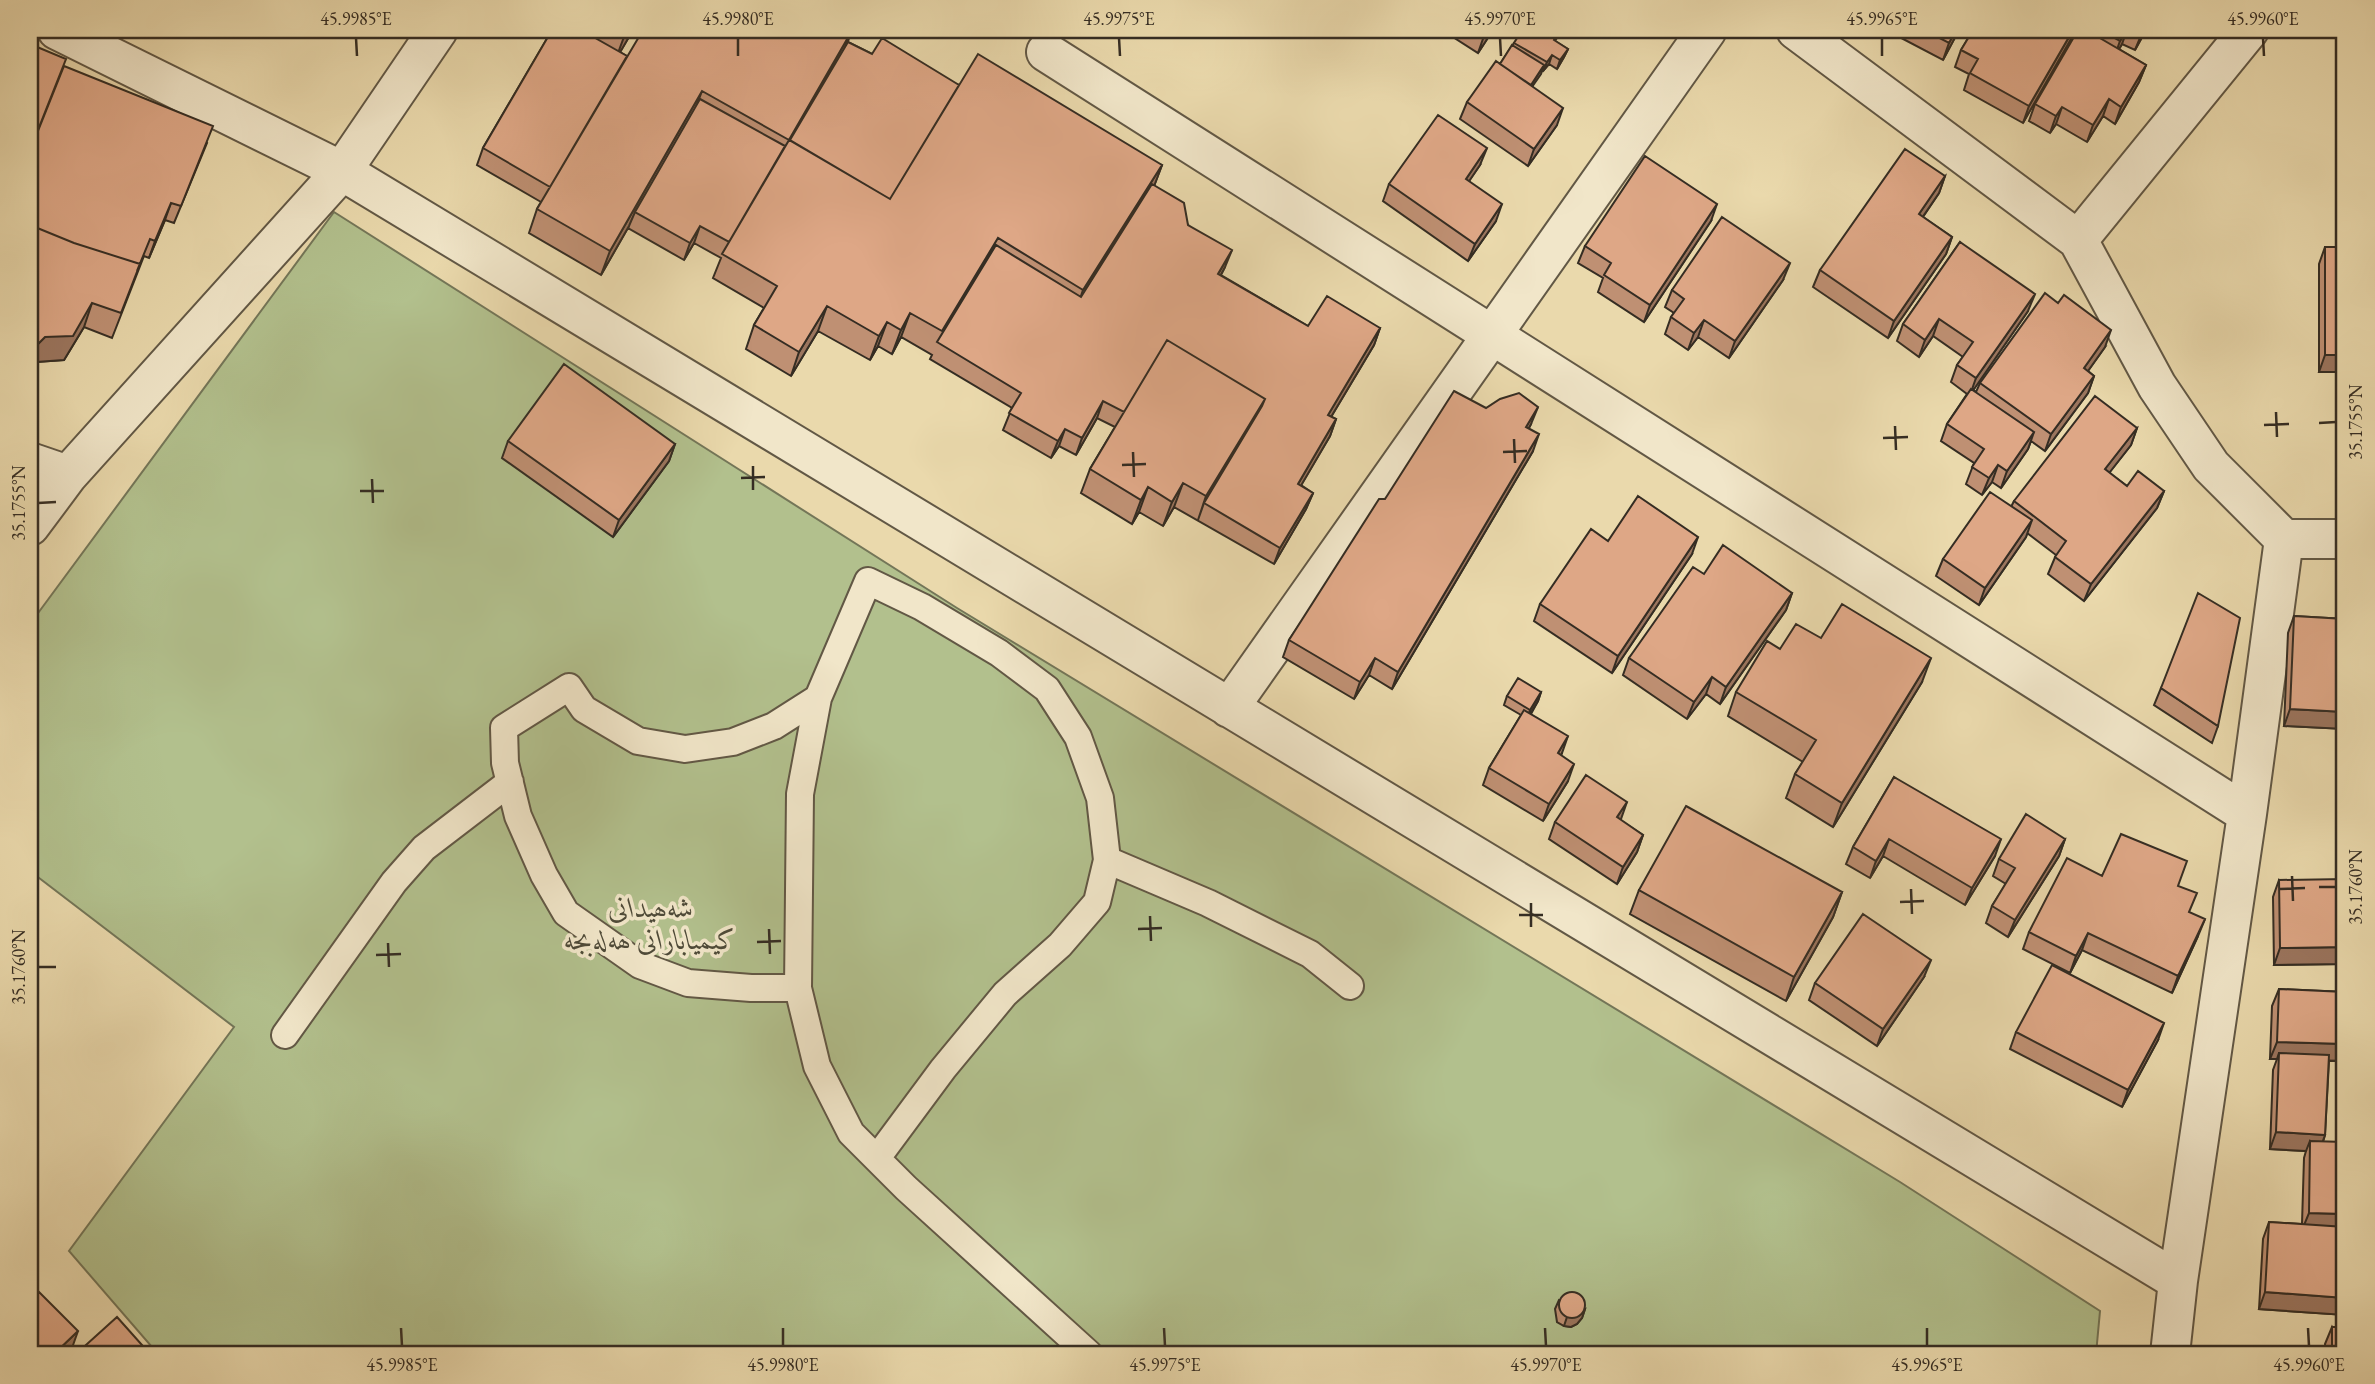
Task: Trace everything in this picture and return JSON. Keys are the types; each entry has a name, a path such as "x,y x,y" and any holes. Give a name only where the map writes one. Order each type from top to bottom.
{"street":[{"path":"57,30 342,171 2178,1281"},
{"path":"30,526 68,475 342,171 438,30"},
{"path":"1229,708 1707,30"},
{"path":"1796,30 2078,240 2157,386 2211,466 2284,539 2345,540"},
{"path":"2078,240 2249,30"},
{"path":"1046,52 2247,814"},
{"path":"30,462 68,475"},
{"path":"2170,1354 2178,1281 2247,814 2284,539"}],"lane":[{"path":"877,1158 943,1069 1005,994 1060,945 1097,902 1107,860 1100,798 1078,737 1047,690 999,653 922,607 868,582 818,698 800,794 798,988 817,1066 851,1133 906,1188 1089,1354"},
{"path":"798,988 751,988 688,982 640,965 566,913 544,875 518,816 505,763 504,728 569,687 584,709 638,741 685,748 733,742 774,726 818,698"},
{"path":"285,1035 394,882 424,848 510,782"},
{"path":"1107,860 1208,903 1310,954 1350,986"}],"green space":[{"name":"شەھیدانی کیمیابارانی ھەلەبجە","path":"334,212 957,608 1900,1182 2100,1311 2096,1354 158,1354 69,1251 234,1027 30,871 30,624"}],"building":[{"path":"552,30 581,30 627,56 550,187 483,148"},
{"path":"612,30 628,30 624,37"},
{"path":"643,30 842,30 850,34 789,140 702,91 610,251 537,209"},
{"path":"1474,30 1488,30 1484,36"},
{"path":"1522,30 1559,30 1554,40 1568,49 1560,60 1552,55 1547,62 1514,43"},
{"path":"1924,30 1956,30 1949,43"},
{"path":"1973,30 2073,30 2029,106 1970,73 1978,59 1961,50"},
{"path":"2078,30 2086,30 2146,65 2121,107 2109,99 2093,125 2062,107 2056,116 2035,104"},
{"path":"2100,30 2127,30 2120,41"},
{"path":"882,38 959,85 890,199 790,140 848,42 872,54"},
{"path":"30,44 66,59 30,150"},
{"path":"1512,45 1544,65 1531,85 1500,64"},
{"path":"978,54 1162,165 1083,290 998,238 942,331 910,313 901,330 887,322 879,336 827,306 799,352 754,325 777,286 722,254 789,140 890,199"},
{"path":"1496,61 1563,108 1534,149 1467,102"},
{"path":"64,66 213,126 181,206 171,203 155,241 150,239 140,264 74,243 30,225 30,151"},
{"path":"700,99 785,146 729,242 700,226 690,243 635,212"},
{"path":"1438,115 1487,148 1466,179 1502,204 1475,244 1389,184"},
{"path":"1905,149 1945,176 1919,214 1952,237 1894,321 1820,270"},
{"path":"1645,156 1717,204 1650,305 1604,275 1611,263 1585,246"},
{"path":"1152,184 1184,203 1188,225 1232,250 1218,274 1308,326 1327,296 1380,328 1328,415 1336,419 1298,484 1313,493 1280,548 1204,503 1265,399 1167,340 1124,412 1103,401 1082,438 1065,429 1058,441 1009,413 1021,393 937,342 996,245 1081,297"},
{"path":"1722,217 1790,263 1735,341 1704,320 1694,333 1671,317 1684,299 1672,290"},
{"path":"30,225 74,243 140,264 121,313 92,303 73,336 45,337 30,352"},
{"path":"1960,242 2035,294 1976,378 1957,365 1973,342 1939,319 1925,340 1903,324"},
{"path":"2325,247 2345,247 2345,355 2325,355"},
{"path":"2045,293 2058,303 2064,295 2111,330 2084,368 2094,376 2051,434 1980,383"},
{"path":"1167,340 1265,399 1206,496 1183,483 1172,502 1148,487 1141,500 1090,469"},
{"path":"564,364 675,444 619,520 508,441"},
{"path":"1971,389 2034,432 2007,471 1998,465 1989,478 1972,467 1984,449 1947,424"},
{"path":"1454,391 1486,408 1500,399 1519,393 1538,407 1526,427 1539,434 1398,672 1375,658 1360,682 1289,640 1379,499 1385,499"},
{"path":"2095,396 2137,428 2105,469 2127,486 2138,471 2164,491 2091,584 2055,557 2066,541 2014,501"},
{"path":"1990,492 2032,520 1985,588 1943,559"},
{"path":"1638,496 1698,537 1618,656 1540,604 1591,529 1608,541"},
{"path":"1723,545 1792,593 1726,687 1712,677 1694,702 1629,658 1693,567 1704,574"},
{"path":"2198,593 2240,618 2218,726 2161,688"},
{"path":"1842,604 1931,658 1842,803 1795,774 1816,740 1736,692 1767,641 1780,649 1796,624 1821,638"},
{"path":"2294,616 2345,619 2345,712 2290,709"},
{"path":"1518,678 1541,692 1530,710 1507,696"},
{"path":"1524,710 1568,736 1558,753 1574,764 1549,804 1489,768"},
{"path":"1586,775 1627,802 1617,817 1643,835 1623,867 1555,822"},
{"path":"1894,777 2001,839 1972,888 1889,839 1876,861 1853,847"},
{"path":"1686,806 1842,892 1794,977 1639,890"},
{"path":"2026,814 2065,839 2015,920 1992,906 2015,868 1999,859"},
{"path":"2121,834 2187,861 2178,886 2197,893 2189,912 2205,919 2178,976 2088,933 2076,956 2029,932 2067,858 2102,876"},
{"path":"2345,879 2345,947 2280,948 2279,880"},
{"path":"1863,914 1931,960 1883,1029 1815,983"},
{"path":"2052,965 2164,1023 2128,1090 2016,1032"},
{"path":"2279,989 2345,992 2345,1044 2277,1042"},
{"path":"2279,1053 2329,1055 2325,1135 2276,1132"},
{"path":"2310,1141 2345,1142 2345,1214 2309,1213"},
{"path":"2269,1222 2345,1227 2345,1298 2265,1292"},
{"path":"39,1292 78,1331 54,1354 30,1354 30,1302"},
{"path":"1572,1292 1581,1296 1585,1305 1581,1314 1572,1318 1563,1314 1559,1305 1563,1296"},
{"path":"117,1317 150,1354 76,1354"},
{"path":"2332,1327 2345,1327 2345,1354 2332,1354"}]}
